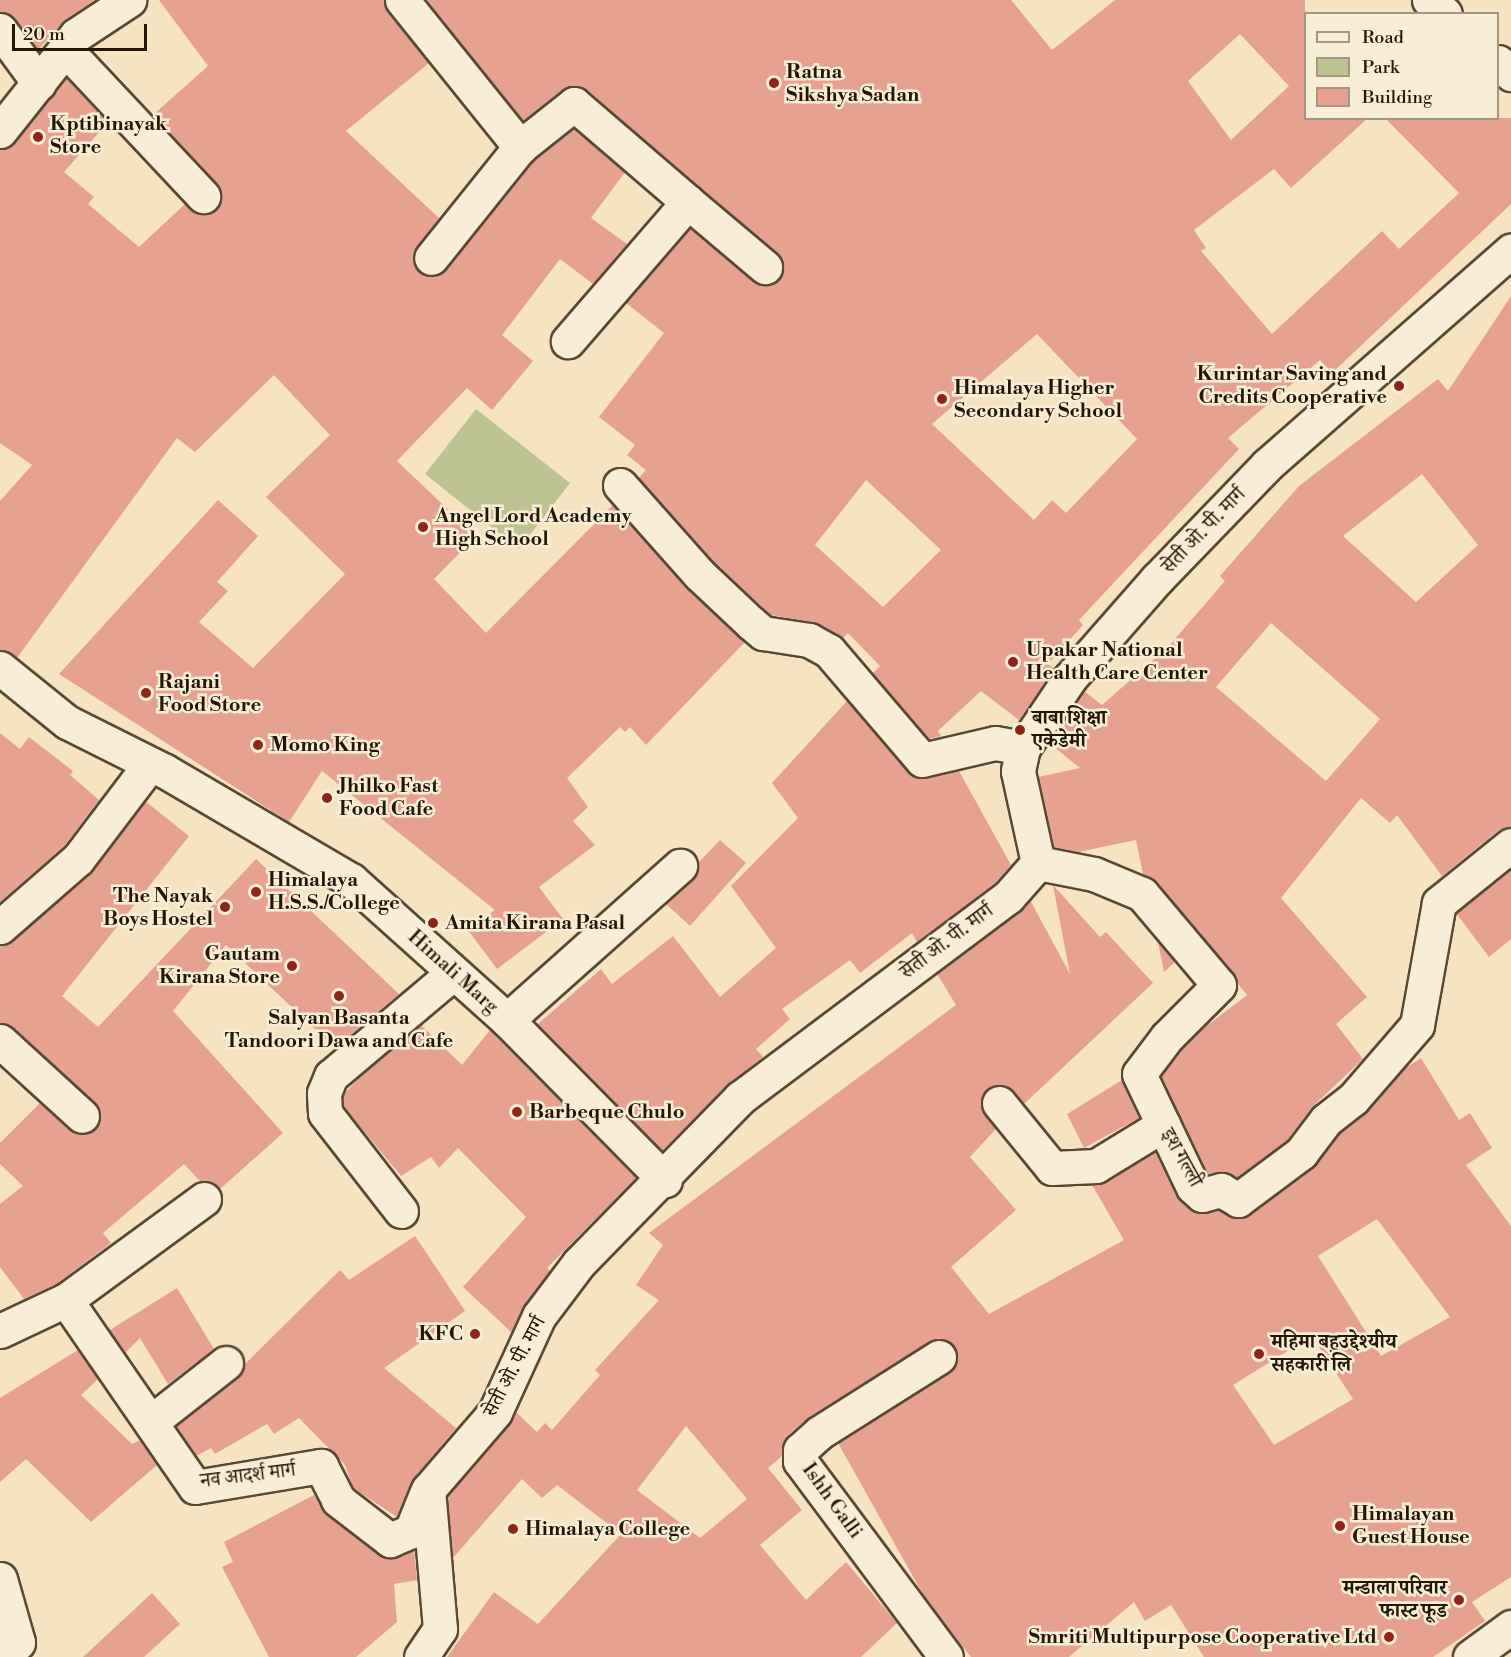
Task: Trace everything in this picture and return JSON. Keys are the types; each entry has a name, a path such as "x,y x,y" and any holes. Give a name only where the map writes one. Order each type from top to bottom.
{"street":[{"path":"0,131 76,35 129,0"},
{"path":"402,0 520,147"},
{"path":"1429,0 1443,12"},
{"path":"0,30 39,83"},
{"path":"65,49 202,196"},
{"path":"1499,64 1511,74"},
{"path":"431,258 520,147 574,104 765,267"},
{"path":"568,341 688,202"},
{"name":"सेती ओ. पी. मार्ग","path":"428,1490 495,1412 539,1316 579,1263 665,1180 740,1098 1008,897 1038,863 1018,771 1023,748 1070,678 1259,473 1511,251"},
{"path":"620,485 700,575 763,633 809,640 829,651 922,759 995,743 1023,748"},
{"name":"Himali Marg","path":"0,668 67,722 150,764 351,880 452,974 507,1020 665,1180"},
{"path":"0,927 78,859 150,764"},
{"name":"इश गल्ली","path":"1038,863 1094,874 1142,894 1219,985 1167,1037 1139,1074 1193,1187 1202,1195 1221,1190 1238,1200 1301,1153 1326,1120 1353,1099 1417,1025 1439,903 1511,845"},
{"path":"507,1020 680,866"},
{"path":"401,1211 325,1113 324,1093 331,1076 452,974"},
{"path":"0,1041 82,1116"},
{"path":"999,1103 1052,1168 1096,1166 1163,1125"},
{"path":"0,1331 66,1300 204,1199"},
{"name":"नव आदर्श मार्ग","path":"66,1300 152,1421 195,1487 321,1466 338,1500 390,1540 411,1531 428,1490"},
{"name":"Ishh Galli","path":"939,1357 800,1450 800,1461 946,1657"},
{"path":"152,1421 226,1363"},
{"path":"421,1657 440,1629 428,1490"},
{"path":"0,1579 18,1642 4,1657"},
{"path":"1470,1657 1511,1627"}],"green space":[{"path":"476,409 570,483 519,549 425,474"}],"building":[{"path":"0,0 95,0 65,20 38,50 15,18 0,12"},
{"path":"159,0 384,0 387,12 429,63 346,131 439,218 413,255 414,265 428,276 446,270 533,160 574,128 625,172 591,218 627,244 593,284 560,259 502,335 533,361 492,410 467,388 397,461 476,536 434,579 486,633 613,505 686,587 745,642 646,745 630,727 625,732 620,727 567,778 588,807 573,821 595,845 539,887 563,919 497,969 468,930 495,910 322,771 289,822 59,674 218,500 258,536 217,582 228,591 199,622 253,668 345,574 266,497 330,435 274,375 195,452 177,438 17,658 0,650 0,501 32,465 0,443 0,149 15,143 66,78 108,122 64,172 94,197 88,204 139,247 185,204 198,214 216,209 221,201 217,184 153,115 208,66"},
{"path":"426,0 1011,0 1052,50 1115,0 1305,0 1304,120 1366,120 1291,188 1274,169 1194,230 1206,248 1201,251 1272,334 1382,231 1399,249 1459,193 1387,120 1499,120 1499,118 1511,118 1511,204 1332,373 1320,360 1228,438 1239,449 1079,620 1083,625 1048,664 1054,669 1019,720 981,691 938,731 941,736 929,739 873,673 880,666 848,633 843,638 812,622 771,615 713,562 639,478 646,470 627,455 635,445 599,417 664,333 626,303 690,228 761,285 779,279 782,260 586,89 563,89 523,121","holes":["1240,34 1289,86 1231,140 1188,81","1037,334 1137,439 1066,513 1052,500 1034,520 932,424","866,480 941,550 883,607 815,545"]},
{"path":"1511,296 1511,827 1499,830 1442,876 1397,815 1390,823 1361,798 1281,898 1367,997 1336,1024 1363,1059 1311,1108 1288,1140 1237,1178 1223,1171 1208,1174 1161,1076 1195,1035 1247,995 1156,882 1143,874 1136,840 1078,852 1054,847 1038,777 1080,768 1049,743 1084,691 1102,705 1167,648 1225,581 1220,576 1299,486 1438,379 1448,391","holes":["1422,474 1478,545 1416,602 1343,536","1271,623 1380,719 1326,781 1216,687"]},
{"path":"847,701 916,778 959,771 1011,865 995,883 917,942 912,933 860,973 850,960 782,1009 790,1019 756,1049 763,1057 727,1085 662,1151 538,1024 601,969 612,984 673,936 720,997 776,948 731,886 798,818 772,783"},
{"path":"0,733 20,749 29,737 73,771 70,775 99,800 64,846 0,902"},
{"path":"145,801 189,836 62,996 98,1027 256,859 399,994 335,1048 226,945 173,1011 283,1133 220,1189 211,1182 200,1181 184,1164 103,1233 111,1243 56,1284 24,1299 0,1267 0,1204 23,1186 0,1164 0,1143 40,1103 79,1134 95,1129 100,1111 13,1027 0,1023 0,945 12,941 90,873"},
{"path":"720,840 746,863 690,926 666,904 693,880 698,863"},
{"path":"1511,869 1511,939 1489,957 1456,913"},
{"path":"1053,885 1100,937 1106,932 1153,983 1024,1104 1005,1085 988,1088 982,1096 981,1107 996,1129 970,1157 1016,1210 951,1267 989,1314 1124,1240 1092,1185 1106,1182 1155,1152 1176,1195 1190,1209 1198,1213 1218,1210 1238,1219 1249,1215 1312,1168 1339,1133 1367,1111 1404,1069 1421,1058 1459,1120 1470,1113 1492,1148 1466,1165 1511,1226 1511,1577 1472,1602 1485,1621 1433,1657 1204,1657 1171,1605 1145,1621 1134,1602 1069,1657 971,1657 925,1598 838,1443 949,1372 958,1356 954,1347 939,1338 807,1419 787,1436 781,1457 768,1468 802,1510 760,1545 806,1600 846,1562 897,1623 861,1657 447,1657 494,1592 538,1624 621,1534 557,1485 542,1498 522,1479 453,1558 447,1496 516,1412 537,1432 545,1423 552,1430 600,1375 595,1370 659,1300 636,1285 663,1245 649,1233 956,1005 937,974 1030,900 1070,974","holes":["1377,1219 1450,1317 1381,1356 1318,1256","1312,1336 1353,1399 1274,1445 1233,1385","686,1426 747,1499 700,1538 637,1490"]},
{"path":"1158,942 1175,962 1164,972"},
{"path":"421,1025 462,1065 490,1030 636,1178 547,1268 550,1271 511,1332 463,1287 526,1217 458,1148 439,1168 431,1157 401,1176 343,1106 343,1095 363,1074"},
{"path":"1122,1080 1139,1118 1084,1148 1067,1114"},
{"path":"415,1236 465,1311 384,1368 456,1428 414,1478 397,1517 353,1488 345,1465 299,1418 274,1434 267,1424 215,1454 211,1448 196,1456 176,1426 238,1378 244,1365 340,1270 349,1280"},
{"path":"177,1288 214,1349 168,1384 140,1338 125,1353 110,1330"},
{"path":"78,1350 98,1379 81,1395 132,1444 140,1440 157,1465 91,1522 26,1459 0,1482 0,1398"},
{"path":"314,1495 327,1515 379,1555 397,1557 414,1550 417,1580 394,1584 397,1622 356,1657 269,1657 222,1567 233,1562 224,1542"},
{"path":"152,1593 180,1624 144,1657 83,1657"}],"place":[{"name":"Ratna Sikshya Sadan","path":"774,83"},
{"name":"Kptibinayak Store","path":"38,137"},
{"name":"Kurintar Saving and Credits Cooperative","path":"1399,386"},
{"name":"Himalaya Higher Secondary School","path":"942,399"},
{"name":"Angel Lord Academy High School","path":"423,527"},
{"name":"Upakar National Health Care Center","path":"1013,662"},
{"name":"Rajani Food Store","path":"146,693"},
{"name":"बाबा शिक्षा एकेडेमी","path":"1020,730"},
{"name":"Momo King","path":"258,745"},
{"name":"Jhilko Fast Food Cafe","path":"327,798"},
{"name":"Himalaya H.S.S./College","path":"256,892"},
{"name":"The Nayak Boys Hostel","path":"225,907"},
{"name":"Amita Kirana Pasal","path":"433,923"},
{"name":"Gautam Kirana Store","path":"292,966"},
{"name":"Salyan Basanta Tandoori Dawa and Cafe","path":"339,996"},
{"name":"Barbeque Chulo","path":"517,1112"},
{"name":"KFC","path":"475,1334"},
{"name":"महिमा बहुउद्देश्यीय सहकारी लि","path":"1259,1354"},
{"name":"Himalayan Guest House","path":"1340,1526"},
{"name":"Himalaya College","path":"513,1529"},
{"name":"मन्डाला परिवार फास्ट फूड","path":"1459,1600"},
{"name":"Smriti Multipurpose Cooperative Ltd","path":"1389,1637"}]}
